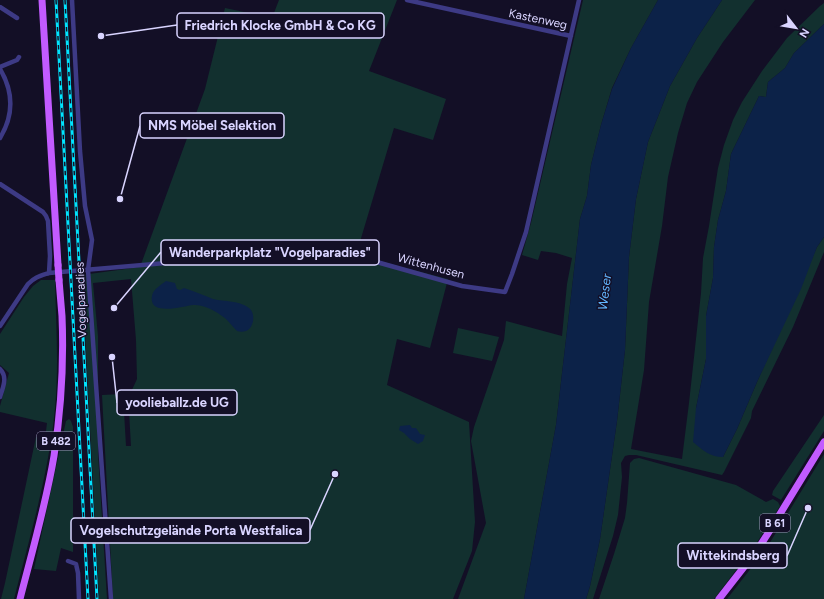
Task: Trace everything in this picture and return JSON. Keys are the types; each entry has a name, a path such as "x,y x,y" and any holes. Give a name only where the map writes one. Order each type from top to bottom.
{"main road":[{"name":"B 482","path":"20,599 54,457 59,416 62,351 62,316 42,0"},
{"name":"B 61","path":"719,599 758,549 824,442"}],"street":[{"name":"Vogelparadies","path":"72,0 80,151 85,206 92,240 88,270 110,599"},
{"name":"Kastenweg","path":"407,0 571,36"},
{"path":"571,36 579,0"},
{"path":"0,7 17,18"},
{"name":"Wittenhusen","path":"0,326 28,284 34,278 49,273 260,255 300,253 342,254 366,259 462,286 505,292 526,232 571,36"},
{"path":"0,138 6,126 10,96 8,85 0,68 17,60 19,57"},
{"path":"0,184 43,212 46,216 48,221 50,256 49,273"},
{"path":"0,369 4,372 5,379 0,397"},
{"path":"68,561 76,564 78,573 79,599"}],"green space":[{"path":"279,0 397,0 369,71 446,99 433,140 394,128 356,255 448,279 430,348 397,339 387,385 469,422 475,522 472,551 453,599 113,599 102,395 123,394 126,446 131,446 128,394 131,392 137,379 136,340 131,279 93,283 98,336 98,453 107,599 99,599 82,275 140,267 205,89 225,8 272,18"},
{"path":"583,0 658,0 631,48 612,88 591,165 587,196 580,219 556,425 524,599 458,599 486,523 471,441 474,427 504,340 506,321 562,336 567,284 572,258 556,253 541,251 538,260 522,255 531,223"},
{"path":"722,0 755,0 723,42 697,82 687,103 678,133 668,177 662,226 649,302 644,370 631,449 682,459 701,293 703,258 718,168 724,145 733,120 742,102 762,71 787,38 824,3 824,24 794,53 785,68 768,82 766,97 759,96 731,154 726,191 718,220 714,247 713,278 706,316 706,359 696,408 723,457 737,429 817,247 824,237 824,252 793,327 752,411 751,418 722,475 636,455 625,456 621,463 622,477 618,515 613,536 593,599 586,599 600,539 617,421 625,350 629,257 636,199 648,142 670,86 697,38"},
{"path":"41,280 55,280 57,376 52,432 44,480 14,599 1,599 36,437 45,439 47,423 0,412 0,406 9,373 0,365 0,334 24,297 33,286"},
{"path":"458,328 499,337 492,361 453,353"},
{"path":"824,415 824,431 781,500 772,495 773,491"},
{"path":"69,419 73,427 73,552 61,548 56,571 34,569 66,421"},
{"path":"824,454 824,599 727,599 766,549"},
{"path":"639,458 736,485 766,502 773,499 778,502 780,506 756,544 714,599 599,599 625,518 630,463 634,459"}],"water":[{"name":"Weser","path":"658,0 722,0 697,38 670,86 648,142 636,199 629,257 625,350 617,421 600,539 586,599 524,599 556,425 580,219 587,196 591,165 612,89 631,48"},
{"path":"824,24 824,237 817,247 801,289 757,382 737,429 723,457 718,457 706,452 693,442 696,408 706,359 706,316 713,278 714,247 718,220 726,191 731,154 759,96 766,97 768,82 785,68 794,53"},
{"path":"166,281 175,283 177,289 180,290 184,288 213,299 236,302 245,305 253,313 251,327 246,331 237,331 221,315 200,305 168,309 155,306 152,302 154,291"},
{"path":"410,425 412,428 416,428 420,434 425,435 423,441 418,444 399,430 400,426"}],"railway":[{"path":"56,0 88,599"},
{"path":"65,0 97,599"}],"place":[{"name":"Friedrich Klocke GmbH & Co KG","path":"101,36"},
{"name":"NMS Möbel Selektion","path":"120,199"},
{"name":"Wanderparkplatz \"Vogelparadies\"","path":"114,308"},
{"name":"yoolieballz.de UG","path":"112,357"},
{"name":"Vogelschutzgelände Porta Westfalica","path":"335,474"},
{"name":"Wittekindsberg","path":"808,508"}]}
